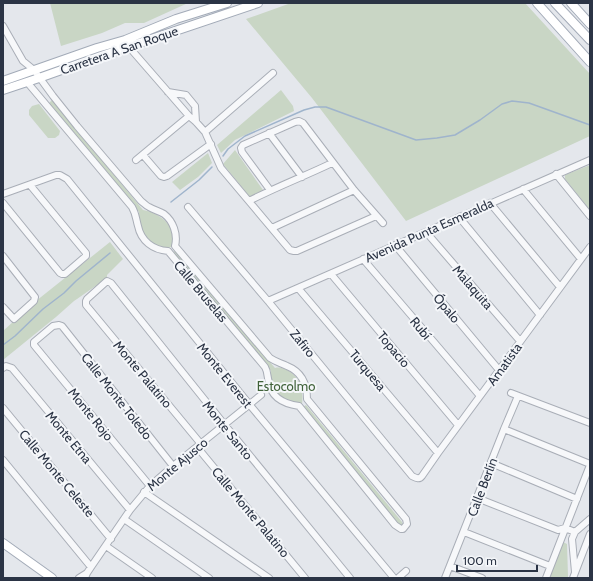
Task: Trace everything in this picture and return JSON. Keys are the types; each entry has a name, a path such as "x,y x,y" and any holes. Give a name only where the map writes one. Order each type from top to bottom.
{"main road":[{"name":"Carretera A San Roque","path":"34,70 125,40 176,19 227,3"},
{"name":"Carretera A San Roque","path":"3,90 258,3"},
{"path":"537,3 590,62"},
{"path":"555,3 586,32 590,40"},
{"path":"571,3 590,24"},
{"path":"158,37 162,32 174,24 176,19 182,22 201,22"},
{"path":"3,81 34,70"},
{"path":"3,544 52,578"},
{"path":"3,547 16,552"}],"street":[{"name":"Calle Bruselas","path":"4,28 23,61 34,70 77,126 141,201 148,207 159,211 166,216 175,232 175,246 270,358 300,374 305,384 307,399 406,519 407,524 403,529 396,526 299,406 284,402 274,394 270,388 265,367 168,251 156,249 147,242 140,232 136,214 132,207 27,82"},
{"path":"129,47 189,116 205,132 221,168 290,250 298,251 376,216"},
{"path":"205,132 272,73"},
{"path":"36,93 46,86"},
{"path":"168,92 186,95 195,106 196,122"},
{"path":"136,160 189,116"},
{"path":"270,190 240,148 243,145 269,133 299,121 303,123 332,163 383,223"},
{"path":"269,133 302,177"},
{"path":"143,154 161,176 164,177 211,144"},
{"name":"Avenida Punta Esmeralda","path":"268,301 590,160"},
{"path":"249,201 270,190 332,163"},
{"path":"556,174 590,216"},
{"name":"Monte Everest","path":"30,184 56,175 60,175 67,179 249,404 394,578"},
{"path":"3,194 30,184 86,254 86,256 62,274 3,203"},
{"path":"523,189 581,259"},
{"path":"272,228 354,190"},
{"path":"490,203 560,287"},
{"name":"Zafiro","path":"188,207 268,301 412,476 417,478"},
{"path":"459,217 540,315"},
{"name":"Malaquita","path":"426,232 520,341"},
{"name":"Ópalo","path":"395,245 499,370"},
{"path":"168,251 175,246"},
{"name":"Amatista","path":"417,478 422,476 590,247"},
{"path":"3,256 35,297 34,300 15,318 13,318 3,307"},
{"name":"Rubí","path":"363,259 480,396"},
{"name":"Topacio","path":"331,274 458,425"},
{"name":"Monte Santo","path":"86,305 87,299 107,281 110,283 350,578"},
{"name":"Turquesa","path":"298,288 438,453"},
{"name":"Monte Palatino","path":"86,305 199,445"},
{"name":"Calle Monte Toledo","path":"34,342 53,326 62,326 173,466"},
{"name":"Monte Rojo","path":"34,342 34,345 150,486"},
{"name":"Monte Etna","path":"5,367 12,368 130,510"},
{"path":"511,393 590,424"},
{"name":"Monte Ajusco","path":"79,578 88,572 144,492 173,466 261,395"},
{"name":"Calle Berlín","path":"445,578 518,396"},
{"path":"299,406 307,399"},
{"name":"Calle Monte Celeste","path":"3,408 111,538"},
{"path":"504,429 590,464 546,578"},
{"name":"Calle Monte Palatino","path":"199,445 305,578"},
{"path":"3,460 88,572"},
{"path":"491,463 577,499"},
{"path":"144,492 269,578"},
{"path":"477,498 558,530 562,536 572,540"},
{"path":"124,519 209,578"},
{"path":"574,575 572,540 575,532 590,519"},
{"path":"558,530 566,528 575,532"},
{"path":"464,532 550,566"},
{"path":"574,575 590,534"},
{"path":"106,546 152,578"},
{"path":"450,566 482,578"},
{"path":"398,578 406,571"}],"green space":[{"path":"50,3 188,3 144,23 125,23 102,33 61,46"},
{"path":"291,3 525,3 590,74 590,136 406,221 312,98 246,19"},
{"path":"281,90 293,106 294,111 235,140 221,153 217,145"},
{"path":"52,100 143,210 161,217 168,224 173,233 174,243 171,247 165,249 153,244 144,236 139,220 139,212 49,103"},
{"path":"39,104 60,131 59,135 55,138 48,138 29,115 29,110 32,106"},
{"path":"235,150 263,190 250,197 223,164"},
{"path":"208,153 212,163 198,177 180,190 172,182"},
{"path":"590,165 590,210 565,179 565,175"},
{"path":"110,242 123,259 107,275 107,278 74,301 3,360 3,331 36,301"},
{"name":"Estocolmo","path":"177,251 187,265 275,368 285,369 294,375 300,383 302,404 288,401 274,392 270,384 271,371 173,254"},
{"path":"306,405 402,522 403,526 400,527 303,407"},
{"path":"563,542 567,544 568,578 549,578"}],"waterway":[{"path":"223,156 228,149 245,136 304,110 315,107 326,107 416,140 455,135 480,120 502,104 512,101 529,103 590,125"},
{"path":"171,202 199,180 212,167"},
{"path":"3,345 15,336 43,309 110,253"}]}
